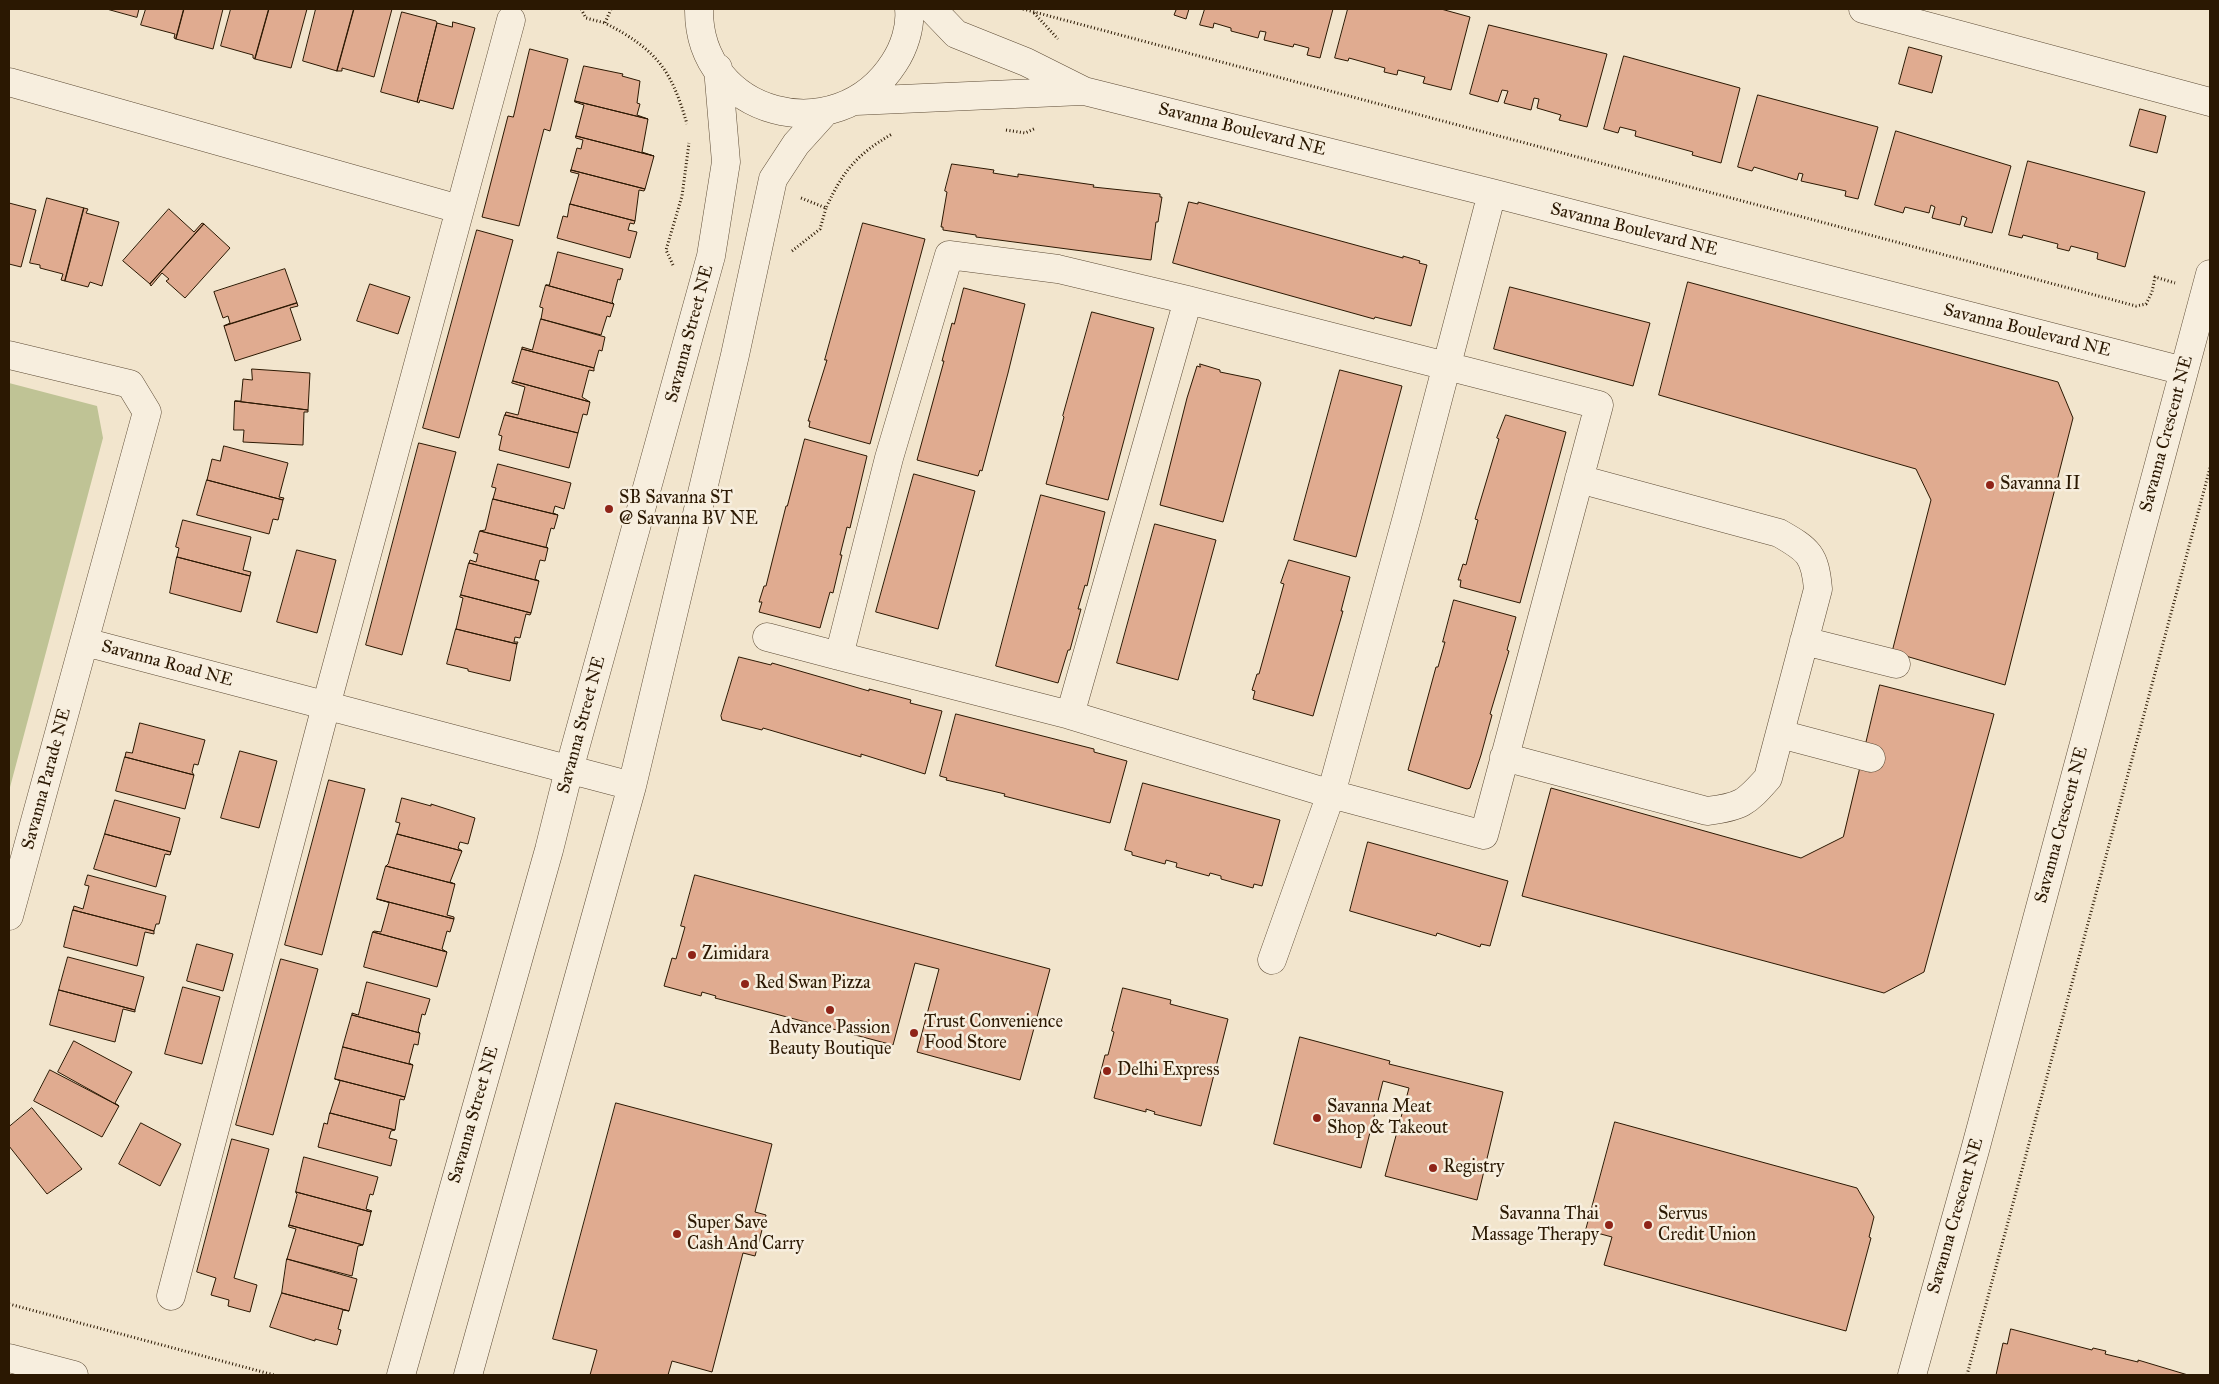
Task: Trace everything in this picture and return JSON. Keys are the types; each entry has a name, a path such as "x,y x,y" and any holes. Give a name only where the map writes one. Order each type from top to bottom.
{"street":[{"path":"693,14 709,57 730,85 758,104 790,114 824,113 856,101 883,80 901,51 910,18 909,9"},
{"name":"Savanna Boulevard NE","path":"932,9 956,34 1026,62 1084,91 1492,193 2184,371"},
{"path":"1863,9 2210,102"},
{"path":"171,1296 326,706 510,20"},
{"name":"Savanna Street NE","path":"401,1375 546,860 569,770 711,256 726,162 718,68"},
{"path":"9,82 459,209"},
{"name":"Savanna Boulevard NE","path":"856,101 1084,91"},
{"path":"468,1375 632,786 735,355 773,179 796,144 824,113"},
{"path":"1272,960 1331,794 1492,193"},
{"path":"767,637 839,656 1070,715 1331,794 1484,835 1599,405 1188,300 1058,270 948,255 889,458 839,656"},
{"name":"Savanna Crescent NE","path":"1912,1375 1975,1150 2208,283"},
{"path":"1070,715 1188,300"},
{"name":"Savanna Road NE","path":"9,355 130,384 147,412 85,642 632,786"},
{"path":"1504,758 1707,811 1732,808 1750,798 1768,778 1780,734 1818,589 1816,566 1803,547 1779,533 1579,479"},
{"path":"1804,640 1896,664"},
{"name":"Savanna Parade NE","path":"9,916 85,642"},
{"path":"1780,734 1871,758"},
{"path":"9,1358 74,1375"}],"path":[{"path":"580,9 586,18 605,23 632,37 653,54 671,77 688,128"},
{"path":"605,23 611,9"},
{"path":"1023,9 2136,306 2146,304 2152,292 2155,277 2208,283"},
{"path":"998,128 1024,132"},
{"path":"820,229 826,208 837,184 853,161 894,132"},
{"path":"666,250 682,196 689,151 688,136"},
{"path":"795,196 826,208"},
{"path":"1967,1375 2210,468"},
{"path":"9,1304 274,1375"}],"green space":[{"path":"9,383 97,406 103,438 9,791"}],"building":[{"path":"107,9 139,9 137,17"},
{"path":"146,9 184,9 176,39 174,38 175,34 141,25"},
{"path":"184,9 223,9 213,49 176,39"},
{"path":"231,9 269,9 255,59 253,55 221,46"},
{"path":"269,9 307,9 291,68 255,59"},
{"path":"316,9 354,9 337,71 303,61"},
{"path":"354,9 392,9 374,77 342,68 342,71 337,71"},
{"path":"1173,9 1189,9 1186,19 1174,15 1176,10"},
{"path":"1205,9 1333,9 1320,58 1307,55 1309,48 1294,44 1293,47 1264,40 1266,32 1260,31 1258,38 1231,31 1231,28 1214,23 1213,28 1200,25"},
{"path":"1348,9 1441,9 1470,17 1451,90 1423,83 1425,77 1398,70 1397,75 1384,72 1385,68 1349,58 1348,61 1335,58"},
{"path":"402,12 436,21 437,23 417,102 381,92"},
{"path":"453,22 475,28 453,109 420,100 419,103 417,102 437,23 452,27"},
{"path":"1489,25 1607,54 1587,127 1559,120 1561,115 1537,108 1539,99 1534,98 1531,110 1504,103 1508,91 1502,90 1498,102 1470,94"},
{"path":"1909,47 1942,56 1932,93 1899,84"},
{"path":"530,49 568,59 550,131 544,129 519,226 482,217 508,116 513,117"},
{"path":"1624,56 1740,88 1721,163 1692,155 1693,152 1635,136 1636,131 1620,127 1618,133 1604,129"},
{"path":"584,66 623,74 622,76 640,81 637,103 640,104 637,115 648,119 575,101"},
{"path":"1758,95 1878,127 1858,199 1845,196 1846,191 1801,181 1803,174 1799,173 1797,180 1754,167 1752,171 1738,167"},
{"path":"575,101 648,119 642,152 654,156 576,136 584,105"},
{"path":"2140,109 2166,116 2157,153 2130,146"},
{"path":"1896,131 2011,166 1992,233 1964,226 1967,218 1962,216 1960,225 1932,218 1935,207 1931,205 1929,213 1905,207 1903,213 1875,205"},
{"path":"576,136 654,156 645,189 571,170 577,148 581,149 583,140 576,138"},
{"path":"2028,161 2145,192 2125,267 2097,259 2098,253 2071,246 2069,251 2057,248 2058,244 2023,235 2022,238 2009,235"},
{"path":"952,164 994,170 993,173 1018,177 1018,174 1094,185 1093,187 1160,194 1160,197 1162,197 1158,222 1156,222 1151,260 976,237 976,235 943,230 943,227 941,227 947,192 945,191"},
{"path":"571,170 645,189 644,191 639,190 635,221 570,204 579,174 571,172"},
{"path":"47,198 84,208 65,281 61,280 63,274 40,268 40,265 30,263"},
{"path":"1189,202 1198,204 1198,202 1420,261 1419,263 1427,265 1411,326 1375,317 1374,319 1173,263"},
{"path":"9,203 36,210 21,267 9,264"},
{"path":"570,204 635,221 634,224 630,223 628,230 637,232 630,258 557,238 563,216 567,217"},
{"path":"84,208 88,209 86,213 119,222 102,286 90,282 88,287 65,281"},
{"path":"169,209 194,232 202,223 204,224 150,284 123,261"},
{"path":"863,223 925,239 870,444 809,427 810,421 808,421 827,360 825,360"},
{"path":"204,224 230,248 185,298 166,281 169,279 162,273 151,286 150,284"},
{"path":"477,230 513,240 459,438 423,428"},
{"path":"558,252 623,269 620,280 618,279 612,302 614,304 546,285 549,285"},
{"path":"285,269 297,303 224,326 230,323 228,316 223,318 214,292"},
{"name":"Savanna II","path":"1688,282 2058,382 2073,418 2005,685 1892,652 1931,500 1916,469 1659,395"},
{"path":"370,284 410,297 398,334 357,321"},
{"path":"546,285 614,304 610,317 607,316 601,335 541,319 543,308 540,307"},
{"path":"1510,287 1650,323 1633,386 1494,349"},
{"path":"964,288 1025,304 982,471 980,470 978,476 917,460 944,361 942,361 952,323 954,324"},
{"path":"297,303 298,306 290,308 301,340 235,361 224,326"},
{"path":"1092,312 1154,328 1108,500 1046,484"},
{"path":"541,319 605,337 602,351 599,350 594,368 522,349 522,347 532,350"},
{"path":"522,349 594,368 594,371 589,370 582,397 590,402 513,381"},
{"path":"1200,364 1220,370 1220,372 1259,380 1261,383 1223,522 1160,505 1187,398 1197,366 1200,367"},
{"path":"252,369 310,373 308,410 235,401 241,401 243,379 252,380"},
{"path":"1340,370 1402,386 1356,557 1294,540"},
{"path":"513,381 590,402 587,415 583,414 578,433 505,415 506,412 518,415 525,387 512,383"},
{"path":"235,401 308,410 308,412 304,412 303,445 243,442 244,430 234,430"},
{"path":"505,415 578,433 569,468 499,450 502,436 499,435"},
{"path":"1506,415 1566,432 1520,603 1460,587 1461,580 1458,580 1463,564 1466,565 1478,520 1475,519 1499,439 1497,438"},
{"path":"805,439 867,456 850,528 847,527 840,555 842,555 833,593 830,592 820,628 759,612 762,602 759,602 764,586 766,586"},
{"path":"419,443 456,452 402,655 366,645"},
{"path":"224,446 288,463 279,497 284,498 283,500 207,480 212,459 220,461"},
{"path":"498,464 571,483 564,509 555,506 553,513 558,515 493,499 496,488 492,487"},
{"path":"914,474 975,491 938,629 876,612"},
{"path":"207,480 283,500 278,520 273,519 269,534 197,515"},
{"path":"1041,495 1105,512 1087,586 1085,585 1078,609 1081,609 1070,650 1068,650 1058,683 996,666"},
{"path":"493,499 558,515 554,529 551,528 546,547 548,548 480,531 485,530"},
{"path":"183,520 251,537 243,570 251,572 250,576 177,557 179,548 176,547"},
{"path":"1155,524 1216,540 1178,680 1117,663"},
{"path":"480,531 548,548 545,561 540,560 535,579 539,581 469,563 470,560 476,562 478,554 474,553"},
{"path":"297,550 336,560 317,633 277,622"},
{"path":"177,557 250,576 241,612 170,593"},
{"path":"1289,560 1350,577 1341,611 1343,611 1313,716 1253,699 1255,691 1252,690 1257,674 1259,674 1284,584 1281,583"},
{"path":"469,563 539,581 531,613 461,595"},
{"path":"461,595 531,613 530,615 526,614 520,638 515,637 514,642 518,642 517,644 456,629 463,598 460,597"},
{"path":"1454,600 1516,617 1507,650 1509,651 1490,714 1492,715 1481,755 1470,788 1467,789 1408,770 1436,667 1438,667 1445,642 1443,642"},
{"path":"456,629 517,644 510,681 447,664"},
{"path":"739,657 771,665 772,663 869,691 869,689 911,700 910,703 942,711 925,774 861,754 861,757 763,728 762,730 722,720 721,716"},
{"path":"1880,685 1994,714 1924,972 1884,993 1522,896 1551,788 1801,858 1843,837"},
{"path":"956,714 1094,749 1094,752 1127,761 1110,823 946,780 947,778 940,776"},
{"path":"140,723 205,740 198,765 194,764 192,772 194,775 125,757 126,752 132,753"},
{"path":"240,751 277,761 259,828 221,818"},
{"path":"125,757 194,775 185,809 116,791"},
{"path":"329,780 365,789 322,955 285,945"},
{"path":"1143,783 1280,820 1262,886 1254,884 1253,888 1221,879 1221,876 1210,873 1209,876 1176,867 1177,863 1166,860 1165,864 1132,855 1132,852 1125,850"},
{"path":"402,798 431,806 431,804 475,818 468,844 460,842 458,848 462,851 397,834 400,823 396,822"},
{"path":"115,800 180,818 171,852 105,834"},
{"path":"105,834 171,852 170,855 165,854 156,887 94,869"},
{"path":"397,834 462,851 450,882 455,884 386,866"},
{"path":"1368,842 1508,881 1490,946 1481,944 1480,947 1437,933 1436,936 1350,911"},
{"path":"386,866 455,884 447,915 454,917 454,919 377,899"},
{"path":"88,875 166,896 159,924 156,924 154,931 73,910 74,906 83,909 89,886 85,885"},
{"path":"695,875 1050,969 1020,1080 917,1052 939,969 915,963 893,1045 715,998 716,996 702,992 701,996 664,986 672,958 676,959 685,927 681,926"},
{"path":"377,899 454,919 450,932 447,931 442,949 447,952 373,932 381,932 389,903"},
{"path":"73,910 154,931 154,934 145,932 137,966 64,947"},
{"path":"373,932 447,952 437,987 364,967"},
{"path":"197,944 233,954 223,991 187,981"},
{"path":"68,957 144,977 135,1010 59,990"},
{"path":"281,959 318,969 273,1135 236,1125"},
{"path":"367,982 430,999 425,1015 422,1014 418,1031 420,1033 352,1015 352,1013 358,1015"},
{"path":"183,987 220,997 202,1064 165,1054"},
{"path":"1123,988 1171,1000 1170,1004 1228,1019 1201,1126 1154,1114 1155,1112 1146,1109 1146,1112 1094,1098 1105,1055 1108,1055"},
{"path":"59,990 135,1010 135,1012 123,1009 115,1042 50,1025"},
{"path":"352,1015 420,1033 418,1045 414,1044 409,1063 413,1065 343,1047"},
{"path":"1300,1037 1390,1061 1389,1064 1503,1092 1477,1200 1385,1176 1409,1088 1383,1081 1361,1168 1274,1144"},
{"path":"74,1041 132,1072 115,1103 119,1106 58,1072"},
{"path":"343,1047 413,1065 405,1097 335,1079"},
{"path":"50,1070 119,1106 102,1137 34,1101"},
{"path":"335,1079 405,1097 404,1100 400,1099 395,1130 330,1113 340,1081"},
{"path":"616,1103 772,1144 755,1212 766,1215 755,1256 743,1253 712,1372 672,1361 668,1375 590,1375 597,1350 553,1339"},
{"path":"32,1108 82,1169 47,1194 9,1146 9,1127"},
{"path":"330,1113 395,1130 391,1131 389,1138 397,1140 391,1166 318,1147 324,1123 327,1124"},
{"path":"1615,1122 1857,1188 1874,1217 1869,1237 1871,1238 1846,1331 1604,1265 1612,1237 1586,1230"},
{"path":"141,1123 181,1144 160,1186 119,1164"},
{"path":"232,1139 269,1149 234,1278 257,1285 250,1312 228,1306 229,1300 211,1295 216,1278 197,1272"},
{"path":"304,1157 378,1177 373,1195 370,1194 366,1209 372,1211 296,1192"},
{"path":"296,1192 371,1212 363,1245 289,1225 297,1195"},
{"path":"289,1225 363,1245 358,1246 352,1276 287,1259 296,1229 289,1227"},
{"path":"287,1259 357,1279 349,1311 282,1293"},
{"path":"282,1293 349,1311 343,1310 338,1329 341,1330 337,1345 315,1339 315,1341 270,1327"},
{"path":"2011,1329 2092,1350 2093,1348 2106,1351 2105,1354 2138,1362 2138,1360 2188,1375 1996,1375 2003,1343 2007,1344"}],"place":[{"name":"Savanna II","path":"1990,485"},
{"name":"SB Savanna ST @ Savanna BV NE","path":"609,509"},
{"name":"Zimidara","path":"692,955"},
{"name":"Red Swan Pizza","path":"745,984"},
{"name":"Advance Passion Beauty Boutique","path":"830,1010"},
{"name":"Trust Convenience Food Store","path":"914,1033"},
{"name":"Delhi Express","path":"1107,1071"},
{"name":"Savanna Meat Shop & Takeout","path":"1317,1118"},
{"name":"Registry","path":"1433,1168"},
{"name":"Savanna Thai Massage Therapy","path":"1609,1225"},
{"name":"Servus Credit Union","path":"1648,1225"},
{"name":"Super Save Cash And Carry","path":"677,1234"}]}
